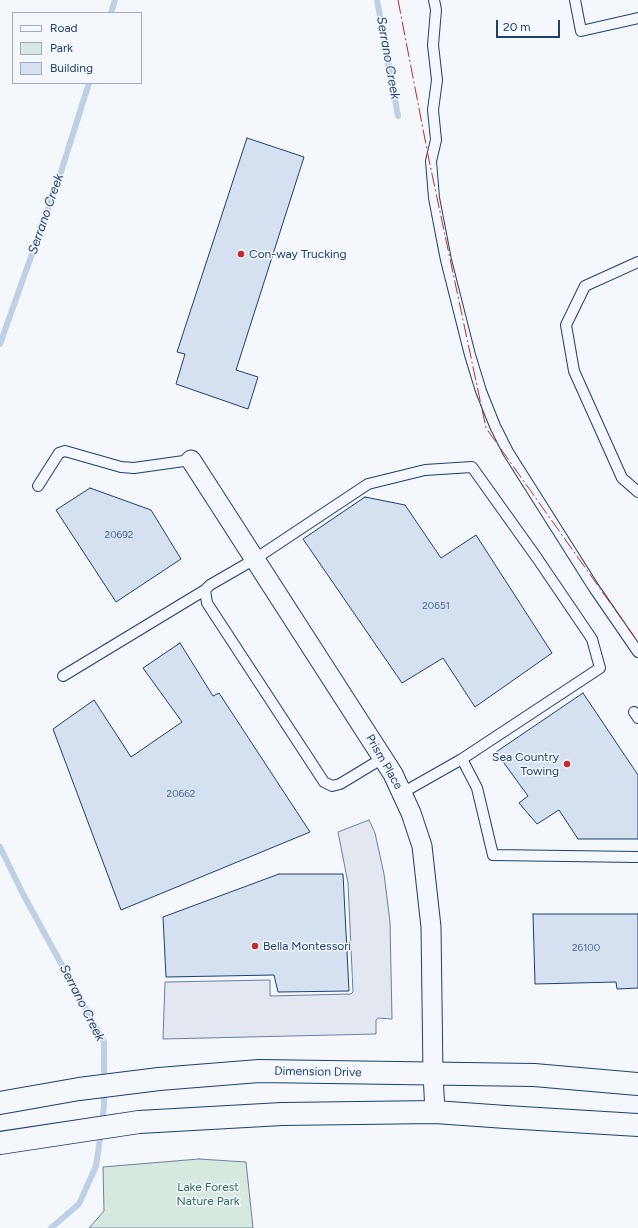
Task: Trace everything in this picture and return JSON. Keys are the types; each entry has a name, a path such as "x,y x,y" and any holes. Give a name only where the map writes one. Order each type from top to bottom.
{"main road":[{"name":"Dimension Drive","path":"0,1103 79,1089 159,1079 259,1071 534,1075 638,1084"},
{"path":"0,1143 79,1130 156,1121 282,1114 435,1112 638,1125"}],"street":[{"name":"Prism Place","path":"191,460 393,774 411,813 422,846 431,927 435,1112"}],"lane":[{"path":"434,0 436,10 433,45 437,80 433,110 436,140 431,161 434,198 448,267 470,356 495,426 508,452 594,588 638,652"},
{"path":"575,0 581,31 638,18"},
{"path":"638,262 585,286 566,325 574,371 622,478 638,492"},
{"path":"38,486 59,453 65,451 121,467 134,468 191,460"},
{"path":"63,676 205,590 210,585 255,559 368,484 425,470 472,467 537,558 592,639 600,668 462,759 402,793"},
{"path":"205,590 207,603 324,782 332,786 340,784 383,758"},
{"path":"462,759 477,788 493,854 638,856"}],"green space":[{"name":"Lake Forest Nature Park","path":"199,1159 246,1162 253,1228 89,1228 104,1211 103,1167"}],"shaded area":[{"path":"369,820 375,833 384,874 390,922 392,1019 378,1018 376,1020 376,1034 163,1039 165,982 270,980 270,996 351,994 353,992 348,883 338,832"}],"building":[{"name":"Con-way Trucking","path":"247,138 304,157 236,370 258,377 248,409 176,384 185,354 177,352"},
{"path":"90,488 151,510 181,559 116,602 56,510"},
{"path":"365,497 405,505 441,558 476,535 552,653 475,707 443,658 402,683 303,539"},
{"path":"180,643 213,696 219,693 310,832 121,910 53,729 94,700 131,757 182,722 143,668"},
{"name":"Sea Country Towing","path":"583,693 638,775 638,839 578,839 559,810 537,824 519,803 528,796 496,752"},
{"name":"Bella Montessori","path":"279,874 343,874 349,991 278,992 274,975 166,977 163,917"},
{"path":"533,914 638,914 638,988 617,989 616,982 535,984"}],"waterway":[{"name":"Serrano Creek","path":"111,12 115,0"},
{"name":"Serrano Creek","path":"377,0 398,116"},
{"name":"Serrano Creek","path":"0,344 60,175 89,84"},
{"name":"Serrano Creek","path":"0,847 23,894 104,1042 104,1106 102,1123"},
{"name":"Serrano Creek","path":"51,1228 79,1204 96,1166 101,1132"}],"power":[{"path":"398,0 429,160 486,428 638,642"}],"place":[{"name":"Con-way Trucking","path":"241,254"},
{"name":"Sea Country Towing","path":"567,764"},
{"name":"Bella Montessori","path":"255,946"}]}
